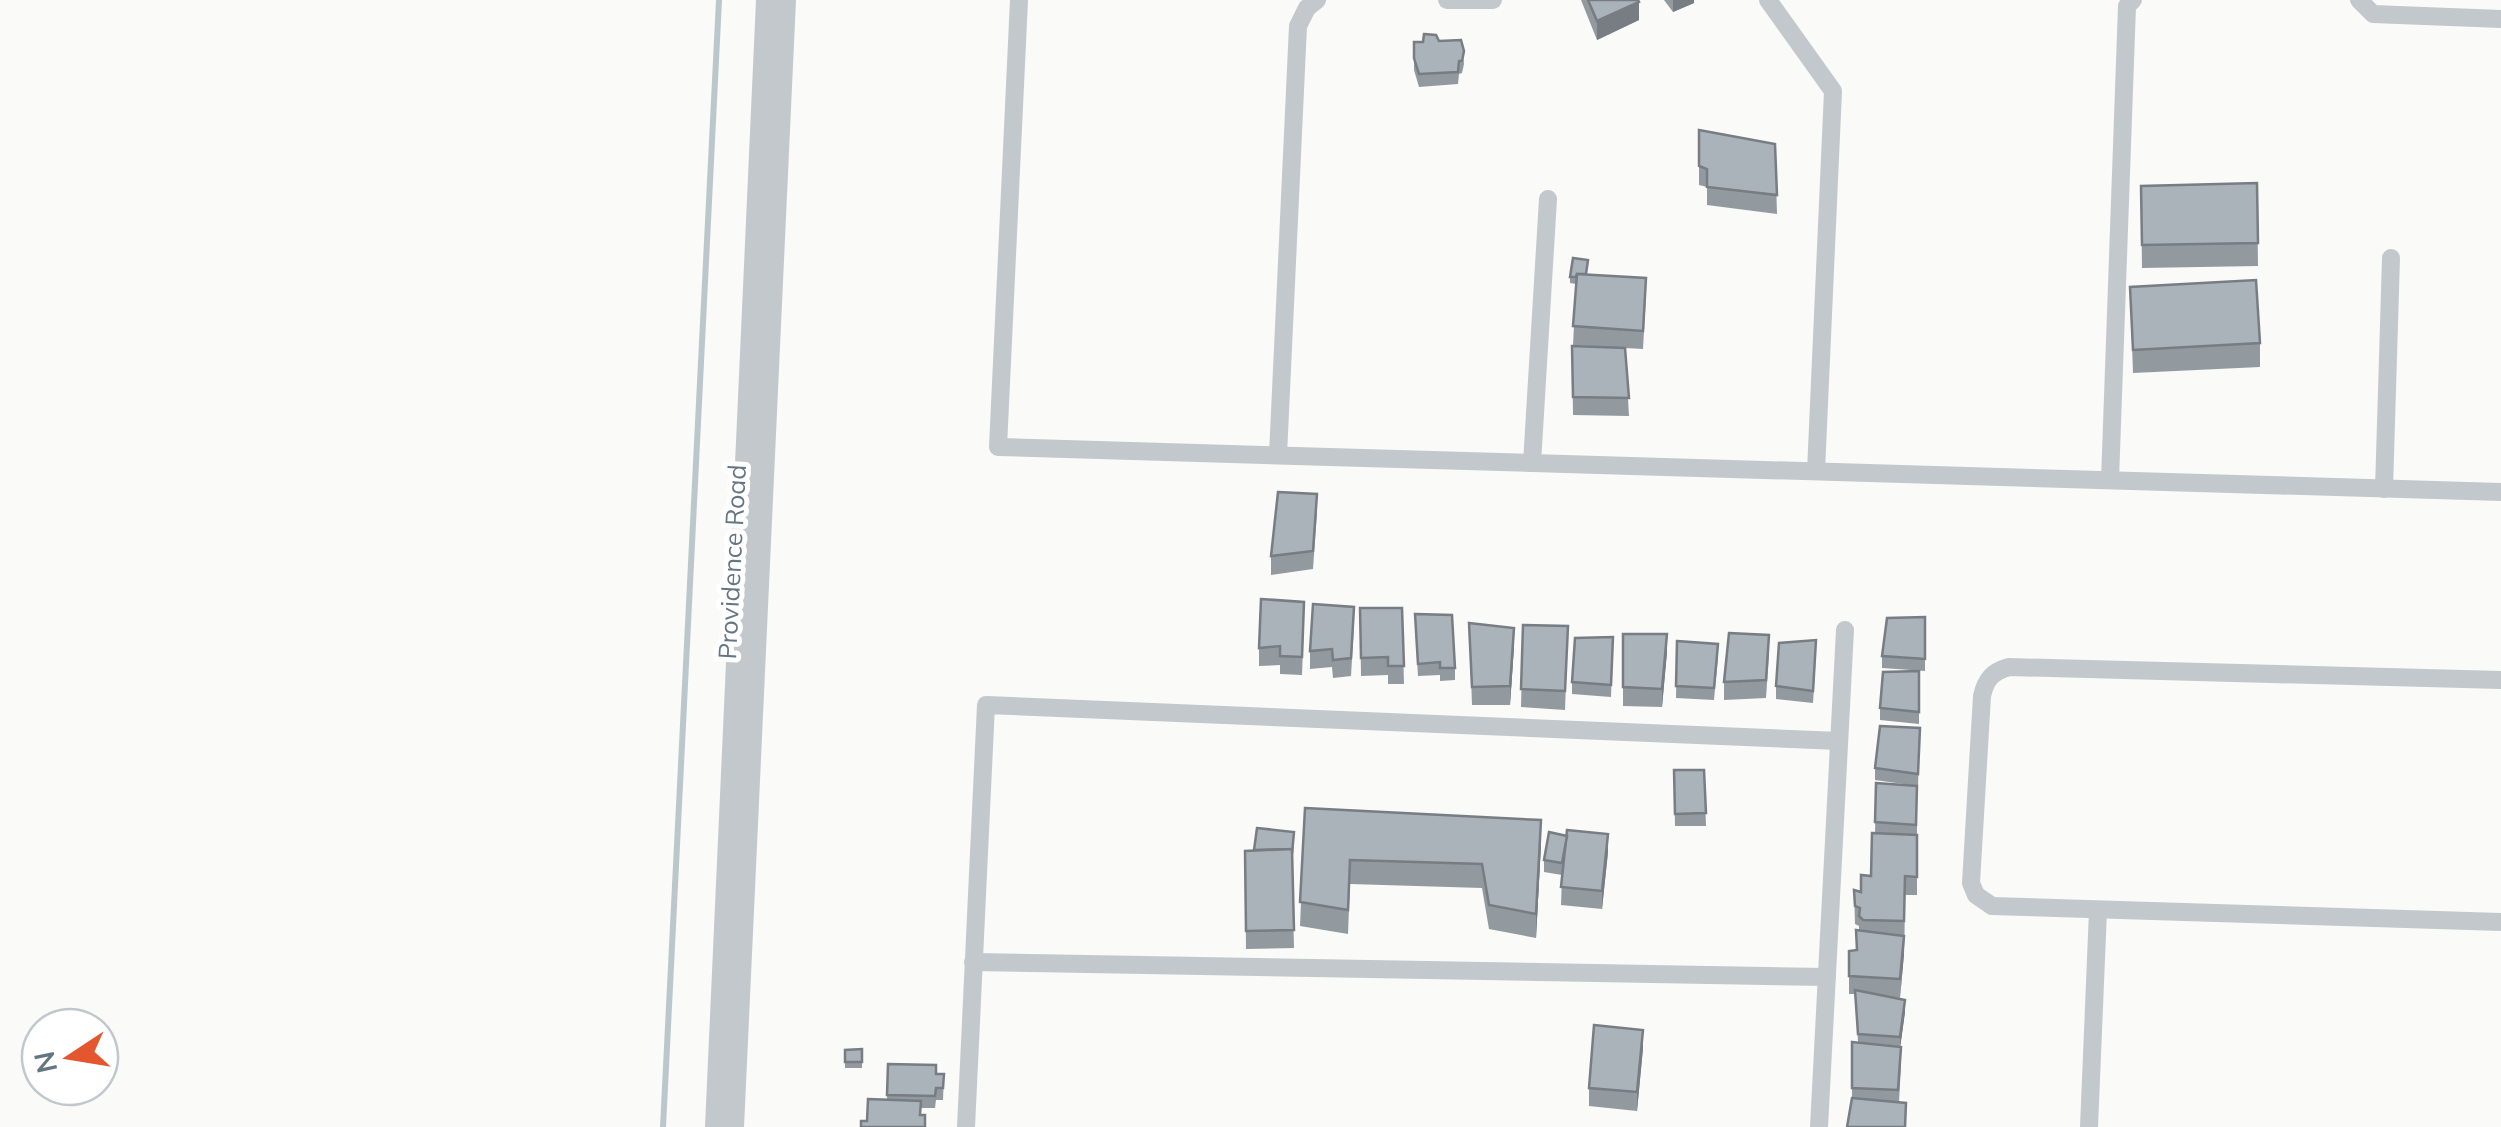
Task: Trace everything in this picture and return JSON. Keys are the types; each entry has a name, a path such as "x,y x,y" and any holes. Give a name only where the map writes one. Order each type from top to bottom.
{"street":[{"name":"Providence Road","path":"716,1127 767,0"},
{"name":"Providence Road","path":"733,1127 786,0"},
{"path":"1019,0 998,447 2501,492"},
{"path":"1278,455 1298,26 1307,8 1317,0"},
{"path":"1448,0 1493,0"},
{"path":"1768,0 1833,91 1816,472"},
{"path":"2110,480 2127,6 2133,0"},
{"path":"2358,0 2373,14 2402,7 2501,19"},
{"path":"1532,463 1548,199"},
{"path":"2384,489 2390,258"},
{"path":"1819,1127 1845,630"},
{"path":"2501,680 2009,667 2000,670 1986,682 1982,696 1972,883 1976,895 1992,906 2501,922"},
{"path":"966,1127 986,705 1839,741"},
{"path":"2089,1127 2098,911"},
{"path":"973,962 1827,978"}],"building":[{"path":"1588,0 1638,0 1639,2 1597,21"},
{"path":"1424,34 1436,35 1439,41 1461,40 1464,51 1458,72 1419,74 1414,42 1423,42"},
{"path":"1699,130 1775,144 1777,195 1707,187 1707,169 1699,166"},
{"path":"2257,183 2258,243 2142,245 2141,186"},
{"path":"1573,258 1588,260 1586,274 1570,277"},
{"path":"1577,274 1646,278 1643,331 1573,326"},
{"path":"2256,280 2260,343 2133,350 2130,287"},
{"path":"1572,346 1625,348 1629,398 1573,397"},
{"path":"1278,492 1317,494 1313,551 1271,556"},
{"path":"1261,599 1304,602 1302,657 1280,656 1280,646 1259,648"},
{"path":"1313,604 1354,607 1351,658 1333,660 1332,649 1310,651"},
{"path":"1360,608 1402,608 1404,666 1388,666 1388,657 1361,658"},
{"path":"1415,614 1452,615 1455,668 1440,668 1440,662 1418,664"},
{"path":"1925,617 1925,659 1882,656 1887,618"},
{"path":"1469,623 1514,628 1510,686 1472,687"},
{"path":"1523,625 1568,626 1565,691 1521,689"},
{"path":"1729,633 1769,635 1766,680 1724,682"},
{"path":"1623,634 1667,634 1662,689 1623,687"},
{"path":"1613,637 1611,685 1572,682 1575,638"},
{"path":"1816,640 1813,691 1776,686 1779,643"},
{"path":"1677,641 1718,644 1714,688 1676,686"},
{"path":"1919,671 1919,712 1880,708 1883,672"},
{"path":"1880,726 1920,728 1918,774 1875,768"},
{"path":"1674,770 1704,770 1706,813 1675,814"},
{"path":"1876,783 1917,786 1916,825 1875,822"},
{"path":"1305,808 1541,820 1536,914 1489,905 1482,864 1350,860 1348,910 1300,902"},
{"path":"1257,828 1294,832 1292,854 1292,849 1254,850"},
{"path":"1567,830 1608,834 1602,891 1561,887"},
{"path":"1549,832 1567,836 1562,863 1544,860"},
{"path":"1872,833 1917,835 1917,877 1905,876 1904,921 1863,920 1860,908 1855,906 1854,890 1861,892 1861,875 1871,876"},
{"path":"1292,849 1294,930 1246,931 1245,851"},
{"path":"1856,930 1904,936 1900,979 1849,976 1849,951 1857,950"},
{"path":"1855,990 1905,1000 1900,1037 1858,1034"},
{"path":"1594,1025 1643,1030 1637,1092 1589,1088"},
{"path":"1852,1042 1901,1047 1898,1090 1852,1088"},
{"path":"862,1049 862,1062 845,1062 845,1050"},
{"path":"888,1064 936,1065 936,1074 944,1074 943,1088 936,1088 935,1096 887,1095"},
{"path":"1852,1098 1906,1103 1905,1127 1847,1127"},
{"path":"868,1099 921,1101 920,1115 925,1115 925,1127 861,1127 861,1121 867,1121"}],"waterway":[{"path":"663,1127 719,0"}]}
